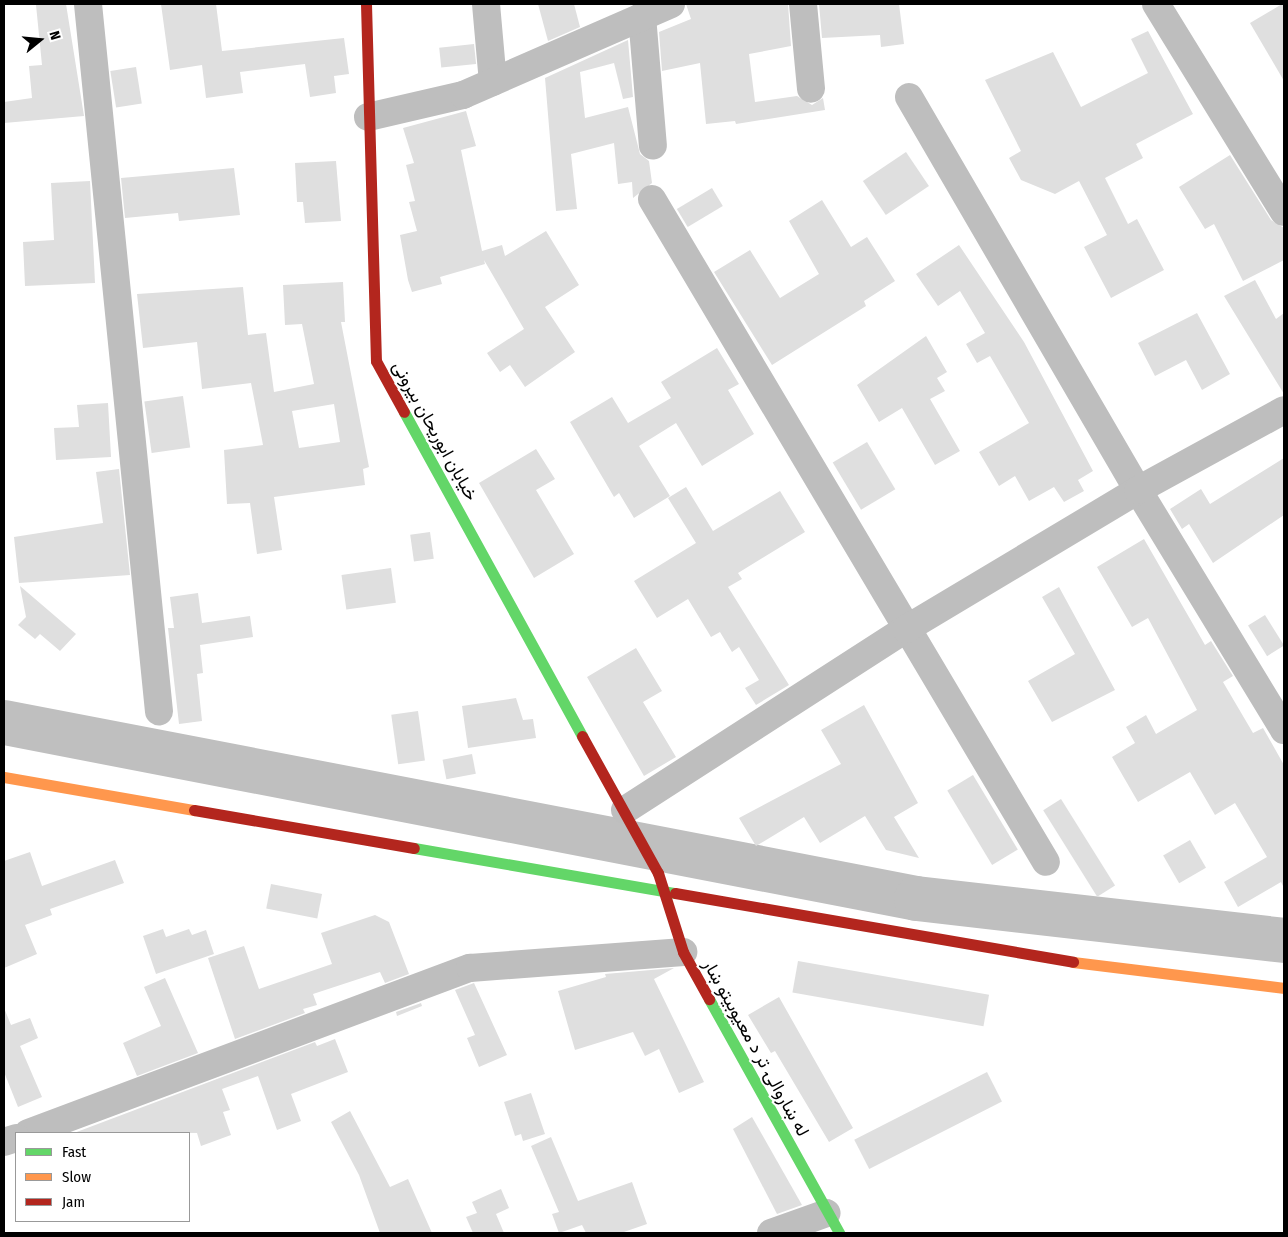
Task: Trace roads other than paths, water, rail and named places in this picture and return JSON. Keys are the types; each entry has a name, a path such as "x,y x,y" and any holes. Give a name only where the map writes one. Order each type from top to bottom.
{"street":[{"path":"88,4 159,711"},
{"name":"خیابان ابوریحان بیرونی","path":"366,4 376,361 658,873"},
{"path":"486,4 493,82"},
{"path":"368,117 463,95 672,4"},
{"path":"803,4 811,89"},
{"path":"1156,4 1284,212"},
{"path":"642,16 653,146"},
{"path":"909,97 1138,490 1284,730"},
{"path":"652,200 1046,862"},
{"path":"630,821 906,629 1138,490 1284,410"},
{"path":"4,777 1085,964 1284,988"},
{"name":"له ښاروالۍ تر د معیوبیتو ښار","path":"658,873 665,890 683,952 833,1223"},
{"path":"31,1132 470,968 683,952"},
{"path":"771,1233 833,1223"}],"waterway":[{"path":"4,722 916,898 1284,940"}]}
